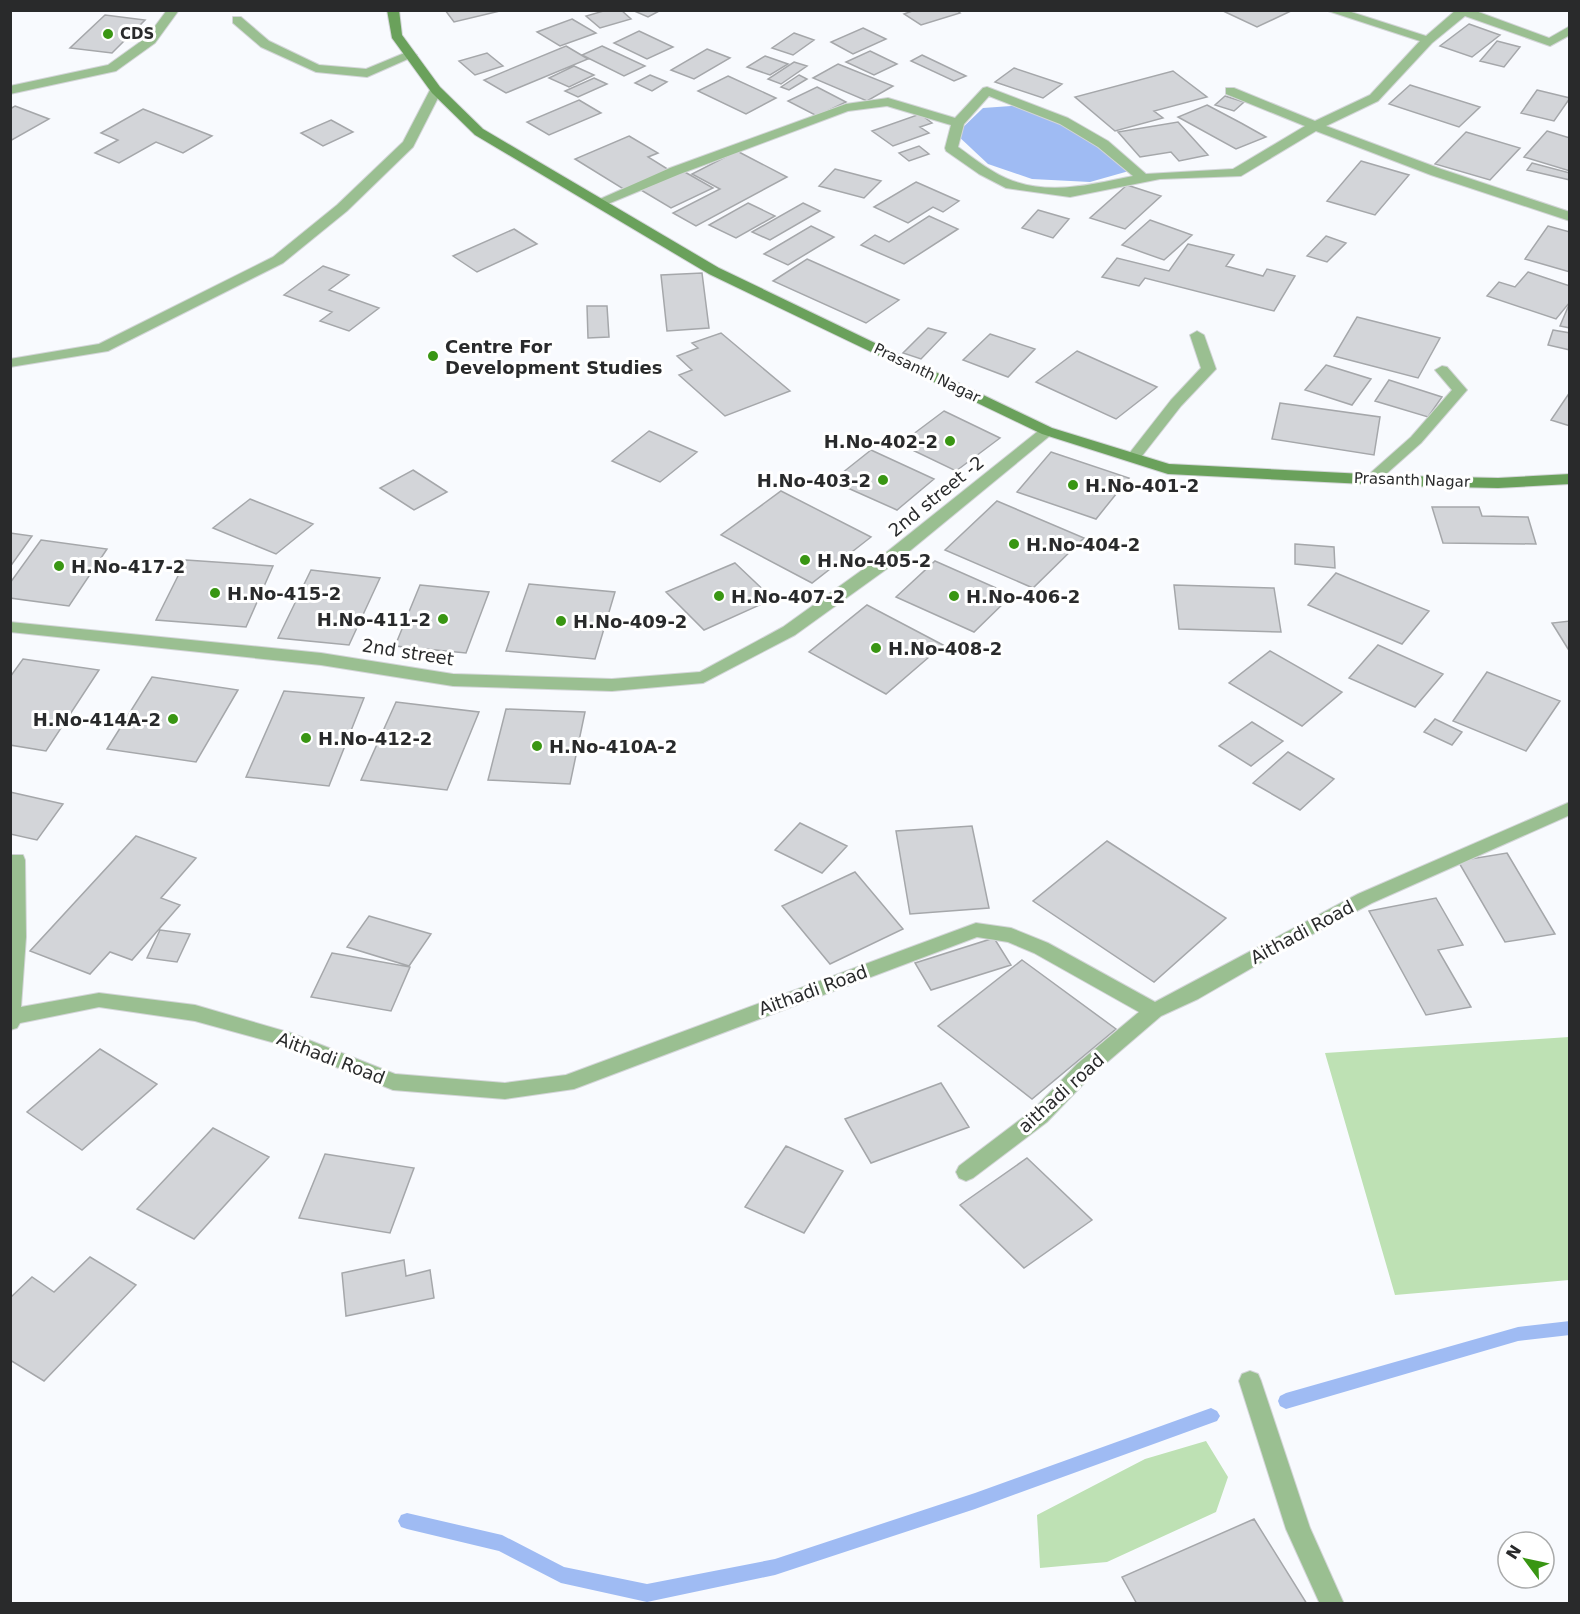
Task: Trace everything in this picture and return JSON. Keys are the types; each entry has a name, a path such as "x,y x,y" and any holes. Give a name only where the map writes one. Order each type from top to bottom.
{"street":[{"path":"10,90 112,68 151,40 173,10"},
{"name":"Prasanth Nagar","path":"393,10 396,35 436,90 479,132 714,272 1047,431 1168,469 1498,483 1569,479"},
{"path":"1331,10 1428,40"},
{"path":"1143,178 1103,144 1064,121 987,91 958,123 951,148 984,171 1011,185 1070,193 1160,175 1236,173 1315,126 1374,98 1428,40 1463,11 1550,42 1569,29"},
{"path":"237,20 265,44 316,68 367,73 411,55"},
{"path":"10,363 103,348 278,260 342,207 408,144 436,90"},
{"path":"1230,91 1436,172 1569,217"},
{"path":"598,202 846,108 888,102 958,123"},
{"path":"1133,458 1176,403 1209,369 1197,335"},
{"path":"1372,479 1416,440 1460,390 1442,370"},
{"name":"2nd street -2","path":"789,631 890,559 1047,431"},
{"name":"2nd street","path":"10,627 321,659 453,680 612,685 703,677 789,631"},
{"name":"Aithadi Road","path":"11,1019 99,1000 195,1012 284,1038 393,1082 505,1091 567,1083 976,930 1011,935 1041,948 1154,1011 1188,998 1218,977 1297,933 1406,879 1569,808"},
{"path":"11,1019 16,860"},
{"name":"aithadi road","path":"966,1172 1040,1116 1084,1070 1154,1011"},
{"path":"1250,1380 1298,1529 1332,1604"}],"green space":[{"path":"1569,1037 1569,1280 1395,1295 1325,1053"},
{"path":"1206,1441 1228,1477 1216,1512 1107,1562 1040,1568 1037,1515 1145,1459"}],"water":[{"path":"1023,105 1072,121 1085,128 1109,144 1136,169 1090,182 1032,179 988,164 956,134 983,108"}],"building":[{"path":"445,10 504,10 454,22"},
{"path":"607,10 621,10 631,19 600,28 586,16"},
{"path":"632,10 661,10 648,17"},
{"path":"915,10 956,10 960,13 921,25 904,14"},
{"path":"1221,10 1293,10 1257,27"},
{"name":"CDS","path":"105,15 145,20 112,53 70,48"},
{"path":"572,19 596,33 560,46 537,32"},
{"path":"1469,24 1500,35 1472,57 1440,46"},
{"path":"863,28 886,39 853,54 831,42"},
{"path":"639,31 673,47 647,59 614,43"},
{"path":"794,33 814,40 793,55 772,48"},
{"path":"1497,41 1520,47 1504,67 1480,61"},
{"path":"566,46 588,59 506,93 484,80"},
{"path":"602,46 645,66 624,76 582,55"},
{"path":"707,49 730,58 694,79 671,70"},
{"path":"870,51 897,64 874,75 846,62"},
{"path":"487,53 503,66 475,75 459,61"},
{"path":"922,55 966,76 954,81 911,61"},
{"path":"765,56 788,64 770,75 747,67"},
{"path":"794,62 807,66 781,84 768,79"},
{"path":"838,64 893,86 867,101 813,78"},
{"path":"574,66 594,75 569,87 549,78"},
{"path":"1014,68 1062,84 1043,98 995,82"},
{"path":"1173,71 1207,97 1154,111 1163,118 1115,131 1075,97"},
{"path":"650,75 667,82 652,91 635,83"},
{"path":"799,75 807,79 789,90 781,87"},
{"path":"728,76 776,98 746,114 698,91"},
{"path":"594,78 607,84 578,97 565,91"},
{"path":"1410,85 1480,107 1459,127 1389,104"},
{"path":"817,87 846,102 817,116 788,101"},
{"path":"1537,90 1570,98 1554,121 1521,113"},
{"path":"1225,96 1244,102 1234,111 1215,105"},
{"path":"579,100 601,113 549,135 527,122"},
{"path":"1207,105 1266,137 1236,149 1178,117"},
{"path":"15,106 49,119 10,141 10,109"},
{"path":"143,109 212,136 183,153 156,142 119,163 95,153 118,140 101,133"},
{"path":"920,114 932,123 920,127 929,133 893,146 872,131"},
{"path":"331,120 353,132 323,146 301,133"},
{"path":"1178,122 1208,155 1179,161 1171,152 1140,157 1118,132"},
{"path":"1547,131 1570,138 1570,171 1524,157"},
{"path":"1466,132 1520,148 1490,180 1435,164"},
{"path":"629,136 658,153 648,157 669,170 625,190 575,159"},
{"path":"919,146 929,154 909,161 899,153"},
{"path":"737,151 787,177 696,226 673,213 720,189 692,174"},
{"path":"1361,161 1409,175 1375,215 1327,201"},
{"path":"1532,163 1570,173 1570,180 1527,170"},
{"path":"835,169 881,181 864,198 819,186"},
{"path":"683,171 713,188 671,208 641,190"},
{"path":"916,182 959,201 943,212 933,207 908,223 874,207"},
{"path":"1127,185 1161,196 1125,229 1090,218"},
{"path":"748,203 775,216 736,238 709,225"},
{"path":"803,203 820,211 770,240 752,232"},
{"path":"1038,210 1069,219 1053,238 1022,228"},
{"path":"929,216 958,229 904,264 861,245 875,235 889,242"},
{"path":"1150,220 1192,235 1164,260 1122,245"},
{"path":"811,226 834,237 788,265 764,254"},
{"path":"1548,226 1570,232 1570,272 1525,259"},
{"path":"514,229 537,244 477,272 453,256"},
{"path":"1326,236 1346,243 1327,262 1307,256"},
{"path":"1188,244 1234,255 1226,266 1263,276 1267,269 1295,276 1274,311 1145,278 1139,286 1102,277 1117,258 1169,271"},
{"path":"807,259 899,300 866,323 773,281"},
{"path":"323,266 349,275 329,290 379,308 349,331 320,321 332,312 284,295"},
{"path":"1528,272 1570,286 1570,302 1556,319 1487,296 1499,282 1515,287"},
{"path":"702,273 709,328 667,331 661,275"},
{"path":"587,306 607,306 609,337 588,338"},
{"path":"1568,307 1570,308 1570,328 1560,326"},
{"path":"1357,317 1440,338 1418,378 1334,356"},
{"path":"928,328 946,333 921,359 903,353"},
{"path":"1553,330 1570,333 1570,350 1548,345"},
{"path":"721,333 790,391 725,416 679,375 692,370 677,356 698,348 692,343"},
{"path":"990,334 1035,349 1008,377 963,360"},
{"path":"1077,351 1157,387 1116,419 1036,382"},
{"path":"1326,365 1371,379 1352,405 1305,390"},
{"path":"1389,380 1442,397 1428,417 1375,401"},
{"path":"1570,392 1570,426 1551,420"},
{"path":"1280,403 1380,417 1374,455 1272,439"},
{"name":"H.No-402-2","path":"944,411 1000,438 956,471 900,444"},
{"path":"649,431 697,452 660,482 612,461"},
{"name":"H.No-403-2","path":"871,450 934,479 897,510 832,481"},
{"name":"H.No-401-2","path":"1051,452 1129,478 1096,519 1017,492"},
{"path":"413,470 447,492 414,510 380,488"},
{"name":"H.No-405-2","path":"781,491 871,537 812,583 721,535"},
{"path":"250,499 313,524 276,554 213,528"},
{"name":"H.No-404-2","path":"997,501 1084,538 1033,588 945,550"},
{"path":"1432,507 1479,507 1482,516 1528,517 1536,544 1443,543"},
{"path":"10,533 32,536 10,567"},
{"name":"H.No-417-2","path":"41,540 107,549 69,606 10,598 10,583"},
{"path":"1295,544 1334,547 1335,568 1295,564"},
{"name":"H.No-415-2","path":"186,560 273,566 246,627 156,620"},
{"name":"H.No-406-2","path":"935,561 1012,595 974,632 896,597"},
{"name":"H.No-407-2","path":"735,563 773,599 704,630 666,592"},
{"path":"311,570 380,578 349,645 278,638"},
{"path":"1336,573 1429,611 1402,644 1308,605"},
{"name":"H.No-409-2","path":"529,584 615,592 595,659 506,651"},
{"name":"H.No-411-2","path":"420,585 489,592 466,653 395,646"},
{"path":"1174,585 1274,588 1281,632 1179,629"},
{"name":"H.No-408-2","path":"867,605 943,645 886,694 809,652"},
{"path":"1570,621 1570,652 1552,623"},
{"path":"1378,645 1443,674 1415,707 1349,678"},
{"path":"1270,651 1342,692 1302,726 1229,683"},
{"path":"23,659 99,670 46,751 10,745 10,677"},
{"path":"1487,672 1560,701 1526,751 1453,721"},
{"name":"H.No-414A-2","path":"152,677 238,690 196,762 107,749"},
{"name":"H.No-412-2","path":"284,691 364,698 329,786 246,777"},
{"path":"396,702 479,712 447,790 361,780"},
{"name":"H.No-410A-2","path":"506,709 585,712 570,784 488,780"},
{"path":"1435,719 1462,732 1452,745 1424,732"},
{"path":"1252,722 1283,741 1251,766 1219,746"},
{"path":"1288,752 1334,779 1300,810 1253,783"},
{"path":"10,792 63,804 37,840 10,834"},
{"path":"800,823 847,846 822,873 775,850"},
{"path":"972,826 989,908 910,914 896,831"},
{"path":"136,836 196,858 161,898 180,905 132,960 110,952 90,974 30,951"},
{"path":"1107,841 1226,918 1154,982 1033,901"},
{"path":"1507,853 1555,934 1505,942 1458,861"},
{"path":"855,872 903,929 830,964 782,906"},
{"path":"1436,898 1463,945 1438,950 1471,1007 1426,1015 1369,911"},
{"path":"369,916 431,934 409,966 347,947"},
{"path":"160,930 190,934 177,962 147,958"},
{"path":"994,938 1011,965 931,990 915,963"},
{"path":"332,953 410,967 391,1011 311,997"},
{"path":"1022,960 1116,1029 1032,1099 938,1026"},
{"path":"100,1049 157,1084 82,1150 27,1112"},
{"path":"941,1083 969,1127 871,1163 845,1119"},
{"path":"213,1128 269,1157 194,1239 137,1209"},
{"path":"786,1146 843,1171 804,1233 745,1207"},
{"path":"325,1154 414,1168 390,1233 299,1218"},
{"path":"1027,1158 1092,1220 1024,1268 960,1205"},
{"path":"90,1257 136,1285 44,1381 10,1360 10,1298 32,1277 54,1292"},
{"path":"404,1260 406,1276 430,1270 434,1298 346,1316 342,1273"},
{"path":"1254,1519 1307,1604 1137,1604 1122,1577"}],"waterway":[{"path":"1286,1401 1518,1334 1570,1328"},
{"path":"407,1521 502,1543 561,1575 647,1593 775,1567 975,1501 1211,1416"}],"place":[{"name":"CDS","path":"108,34"},
{"name":"Centre For Development Studies","path":"433,356"},
{"name":"H.No-402-2","path":"950,441"},
{"name":"H.No-403-2","path":"883,480"},
{"name":"H.No-401-2","path":"1073,485"},
{"name":"H.No-404-2","path":"1014,544"},
{"name":"H.No-405-2","path":"805,560"},
{"name":"H.No-417-2","path":"59,566"},
{"name":"H.No-415-2","path":"215,593"},
{"name":"H.No-407-2","path":"719,596"},
{"name":"H.No-406-2","path":"954,596"},
{"name":"H.No-411-2","path":"443,619"},
{"name":"H.No-409-2","path":"561,621"},
{"name":"H.No-408-2","path":"876,648"},
{"name":"H.No-414A-2","path":"173,719"},
{"name":"H.No-412-2","path":"306,738"},
{"name":"H.No-410A-2","path":"537,746"}]}
